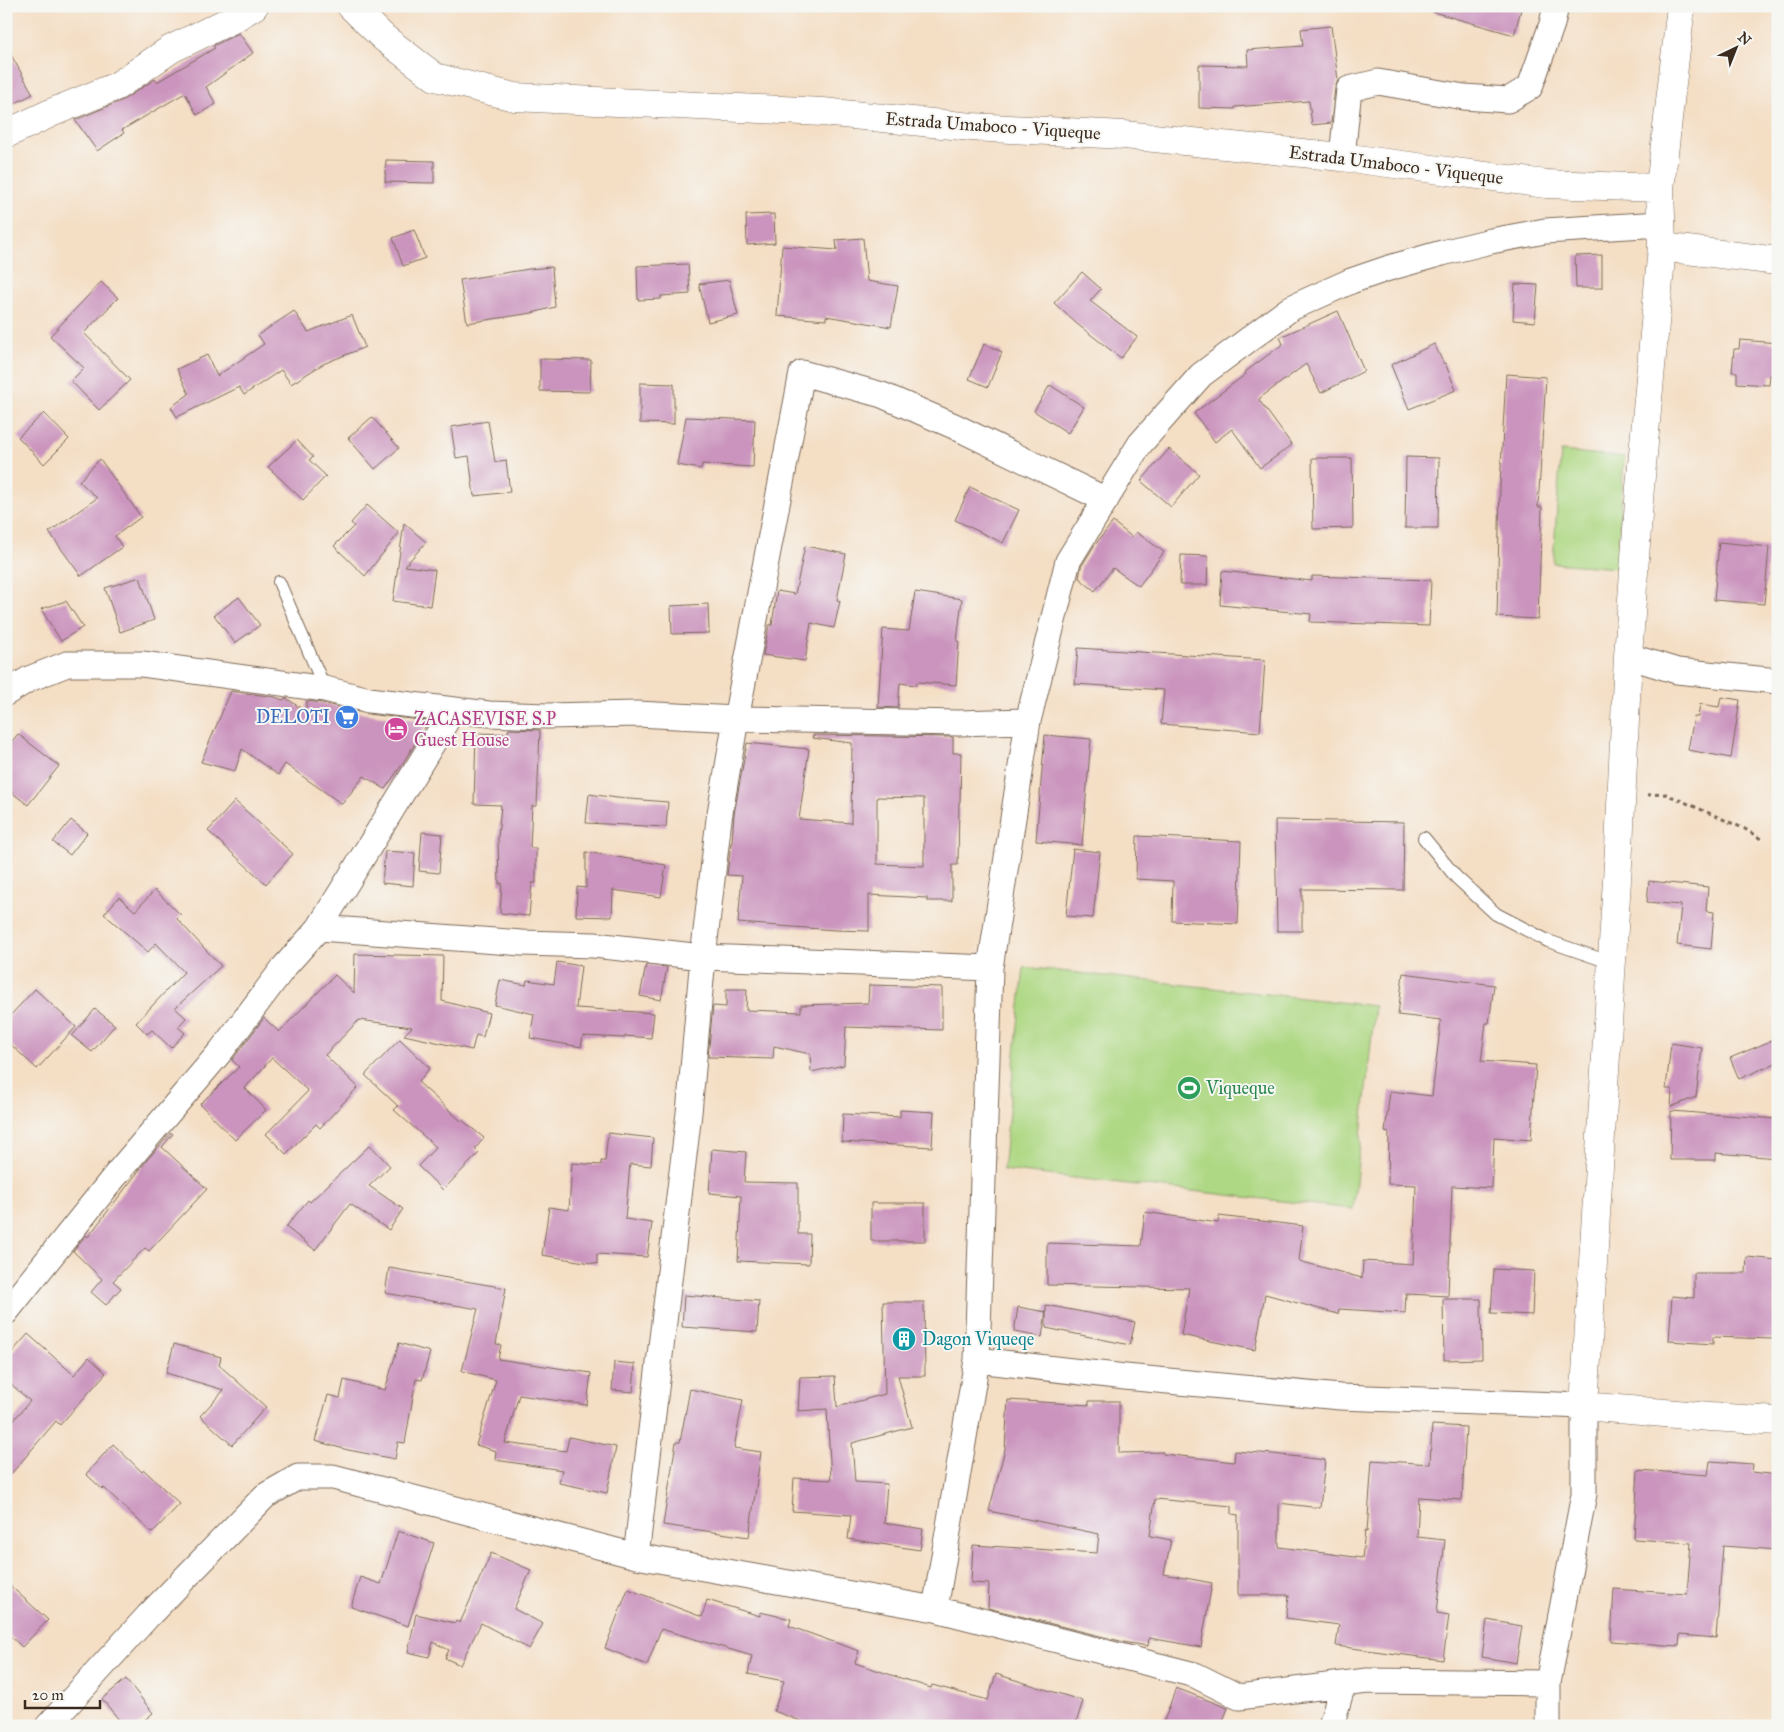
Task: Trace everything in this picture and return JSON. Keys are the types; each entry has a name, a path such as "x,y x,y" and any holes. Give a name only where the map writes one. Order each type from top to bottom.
{"main road":[{"path":"6,134 117,86 171,49 231,20 254,6"},
{"name":"Estrada Umaboco - Viqueque","path":"351,6 384,38 435,77 514,97 823,112 972,127 1124,135 1342,158 1546,184 1660,188"},
{"path":"1681,6 1660,188 1662,236 1640,487 1628,656 1622,796 1584,1406 1778,1421"},
{"path":"1662,236 1778,261"}],"street":[{"path":"1342,158 1348,89 1378,82 1464,97 1508,100 1530,87 1552,24 1556,6"},
{"path":"935,1609 978,1360 990,968 1028,721 1068,561 1140,444 1201,374 1291,308 1351,281 1374,273 1442,253 1492,241 1545,231 1662,236"},
{"path":"636,1556 689,1113 703,957 719,819 736,719 802,373 882,395 954,426 1106,500"},
{"path":"1628,656 1677,671 1778,681"},
{"path":"6,694 29,679 67,664 142,664 325,689 369,700 489,714 547,716 637,714 736,719 959,724 1028,721"},
{"path":"6,1312 119,1171 220,1051 285,966 319,928 453,710"},
{"path":"319,928 522,944 594,945 703,957 990,968"},
{"path":"978,1360 1340,1397 1584,1406 1584,1494 1548,1683 1548,1726"},
{"path":"48,1726 148,1616 265,1496 298,1477 333,1477 636,1556 935,1609 1195,1675 1239,1696 1367,1681 1548,1683"},
{"path":"1331,1726 1343,1684"}],"lane":[{"path":"279,582 325,689"},
{"path":"1424,838 1456,877 1496,914 1548,941 1612,963"}],"path":[{"path":"1622,796 1666,794 1745,829 1761,839"}],"green space":[{"path":"1561,451 1624,457 1617,568 1553,563"},
{"name":"Viqueque","path":"1024,967 1375,1006 1353,1209 1003,1170"}],"building":[{"path":"1434,6 1522,6 1514,35 1433,12"},
{"path":"1331,26 1338,80 1335,88 1331,123 1312,125 1309,101 1235,107 1235,109 1199,108 1199,65 1248,66 1247,50 1303,46 1301,29"},
{"path":"239,33 253,53 206,87 216,104 197,115 185,93 122,130 124,133 97,151 75,120 123,100 155,79 157,82 215,48 213,46"},
{"path":"6,46 33,94 6,108"},
{"path":"386,160 434,161 434,183 385,182"},
{"path":"774,214 775,243 747,245 746,215"},
{"path":"414,230 425,258 403,266 393,238"},
{"path":"863,238 867,281 898,286 891,327 826,316 826,320 777,316 782,246 837,250 836,240"},
{"path":"1602,255 1602,288 1576,288 1575,256"},
{"path":"688,264 690,294 661,296 661,299 638,300 637,266"},
{"path":"552,267 555,307 532,313 467,323 460,280"},
{"path":"1082,272 1101,289 1090,301 1137,337 1121,358 1077,324 1054,303"},
{"path":"729,280 738,315 708,322 699,284"},
{"path":"101,282 118,298 84,333 130,380 99,410 71,381 84,368 50,336"},
{"path":"1515,284 1538,285 1535,322 1513,320"},
{"path":"294,311 308,332 352,315 365,347 323,364 291,384 281,370 244,395 239,387 177,417 171,407 189,394 177,369 207,355 217,376 264,344 258,335"},
{"path":"1338,311 1364,371 1321,393 1306,364 1260,398 1259,400 1292,445 1260,468 1232,429 1215,442 1194,413 1283,344 1280,337"},
{"path":"1740,340 1778,343 1778,376 1770,375 1769,385 1737,383 1737,372 1732,372 1734,349 1739,349"},
{"path":"984,344 1002,352 988,387 969,379"},
{"path":"1434,344 1445,363 1456,390 1409,409 1391,365"},
{"path":"540,359 591,360 590,392 540,391"},
{"path":"1506,374 1546,377 1538,507 1542,507 1538,619 1497,617 1500,485"},
{"path":"640,383 674,384 674,424 640,423"},
{"path":"1050,385 1084,407 1068,433 1034,411"},
{"path":"44,413 69,439 44,464 18,437"},
{"path":"372,417 399,448 375,469 348,438"},
{"path":"686,417 755,420 753,467 702,464 701,469 677,465"},
{"path":"488,421 495,462 506,460 510,492 474,496 469,456 456,458 451,427"},
{"path":"297,440 313,457 309,460 326,476 303,500 268,467"},
{"path":"1169,449 1199,474 1171,507 1141,481"},
{"path":"1406,457 1439,458 1438,528 1405,528"},
{"path":"1312,458 1352,458 1353,528 1313,529"},
{"path":"100,459 141,517 115,536 122,547 81,576 49,532 97,498 79,481"},
{"path":"970,487 1019,510 1003,543 955,520"},
{"path":"367,505 399,533 365,576 334,546 354,526 351,523"},
{"path":"1113,522 1132,537 1136,532 1164,552 1139,586 1113,568 1095,591 1079,578 1081,567 1094,546"},
{"path":"404,523 426,542 405,566 435,570 430,606 393,601"},
{"path":"1719,542 1769,547 1764,604 1714,600"},
{"path":"805,546 846,554 837,600 840,601 834,628 811,623 805,661 763,655 769,625 772,625 777,591 795,594"},
{"path":"1181,555 1208,556 1207,585 1180,585"},
{"path":"1222,571 1312,581 1312,576 1431,580 1429,626 1310,622 1311,614 1220,605"},
{"path":"140,577 154,620 120,632 105,588"},
{"path":"915,592 962,599 957,641 959,641 956,685 917,682 916,685 900,683 898,708 878,707 883,629 909,631"},
{"path":"239,597 260,625 235,643 214,615"},
{"path":"66,601 83,627 61,641 41,609"},
{"path":"708,604 709,633 672,634 671,606"},
{"path":"1078,648 1265,660 1260,732 1161,724 1164,690 1075,684"},
{"path":"231,691 275,697 283,700 286,698 305,711 307,701 367,714 429,721 385,789 364,776 342,804 285,764 278,775 242,749 235,771 201,762"},
{"path":"1721,697 1740,700 1731,758 1688,750 1694,717 1698,717 1700,704 1719,707"},
{"path":"509,729 540,730 537,806 532,806 530,848 536,848 536,883 532,883 529,916 500,913 502,883 499,884 498,838 501,805 474,804 476,733 507,734"},
{"path":"18,734 59,766 28,805 6,788 6,748"},
{"path":"813,735 953,737 953,753 961,753 958,865 952,865 952,901 927,901 927,898 869,895 869,931 738,923 742,876 727,875 734,814 747,743 809,749 799,819 851,823 852,743 812,738","holes":["877,797 924,798 924,866 877,864"]},
{"path":"1045,735 1091,739 1082,845 1036,841"},
{"path":"589,794 668,802 666,827 586,823"},
{"path":"235,801 293,854 266,884 208,831"},
{"path":"71,820 87,833 70,855 53,842"},
{"path":"1275,820 1404,822 1403,890 1302,889 1302,931 1277,931"},
{"path":"422,832 442,834 439,873 419,871"},
{"path":"1137,836 1241,841 1238,924 1172,921 1173,881 1136,879"},
{"path":"1073,849 1100,852 1093,918 1066,916"},
{"path":"385,851 415,853 413,886 382,883"},
{"path":"586,852 666,865 661,897 613,890 612,917 576,916 577,887 586,888"},
{"path":"1649,881 1708,887 1706,911 1714,912 1711,949 1677,945 1681,905 1647,902"},
{"path":"155,890 181,915 177,919 221,966 175,1008 186,1018 178,1027 185,1033 171,1048 152,1030 147,1034 136,1023 184,972 156,943 148,952 104,914 119,897 135,911"},
{"path":"355,954 443,956 442,1001 489,1013 483,1037 476,1035 472,1050 404,1035 412,1027 359,1020 325,1055 358,1087 320,1128 316,1124 286,1154 266,1134 308,1091 272,1058 245,1088 266,1110 235,1140 200,1104 239,1067 232,1060 264,1018 279,1032 335,975 354,993"},
{"path":"557,962 581,966 576,1008 654,1013 651,1038 583,1036 581,1047 530,1038 534,1014 495,1005 500,980 526,985 527,980 554,984"},
{"path":"646,965 667,967 661,1000 640,996"},
{"path":"1403,973 1494,985 1481,1061 1536,1065 1531,1140 1494,1137 1492,1188 1452,1186 1448,1296 1406,1294 1405,1313 1339,1309 1338,1314 1265,1294 1255,1350 1181,1335 1189,1288 1047,1285 1047,1243 1141,1246 1145,1212 1218,1223 1219,1216 1303,1226 1299,1261 1362,1278 1363,1261 1413,1264 1416,1185 1388,1184 1389,1133 1385,1132 1390,1091 1432,1096 1441,1020 1398,1015"},
{"path":"869,985 942,987 942,1030 846,1027 844,1065 811,1072 810,1054 774,1046 773,1059 708,1057 713,1006 726,1007 726,989 747,989 746,1010 801,1012 801,1005 868,1003"},
{"path":"35,989 76,1027 37,1069 6,1040 6,1020"},
{"path":"95,1009 115,1025 92,1052 72,1036"},
{"path":"1778,1038 1778,1062 1739,1079 1730,1058"},
{"path":"400,1039 430,1068 418,1082 461,1121 484,1138 475,1149 479,1153 443,1190 418,1166 436,1147 394,1110 398,1106 365,1075"},
{"path":"1671,1043 1702,1048 1696,1097 1671,1107 1672,1089 1666,1089"},
{"path":"900,1110 934,1112 932,1147 842,1142 843,1114 900,1117"},
{"path":"1671,1111 1778,1119 1778,1158 1716,1153 1716,1160 1670,1160"},
{"path":"171,1133 173,1134 162,1147 207,1189 149,1251 145,1248 113,1281 121,1288 106,1305 91,1292 102,1279 73,1251 86,1235 88,1237 147,1160"},
{"path":"608,1133 653,1138 651,1166 630,1164 625,1219 652,1223 647,1257 597,1254 597,1264 542,1255 549,1207 569,1210 572,1163 601,1165 601,1161 605,1161"},
{"path":"370,1145 390,1166 369,1186 403,1209 389,1230 350,1204 315,1250 286,1227 308,1200 310,1202"},
{"path":"712,1149 746,1152 744,1182 798,1183 798,1234 810,1234 809,1264 738,1261 741,1196 709,1193"},
{"path":"871,1203 925,1203 925,1241 871,1241"},
{"path":"1747,1257 1778,1260 1773,1339 1713,1337 1713,1344 1669,1341 1672,1296 1694,1298 1694,1273 1746,1273"},
{"path":"389,1268 506,1288 496,1344 501,1345 498,1359 591,1373 587,1405 519,1395 505,1443 566,1451 569,1437 616,1447 607,1493 559,1483 562,1470 495,1460 496,1451 476,1445 496,1380 462,1371 478,1309 385,1293"},
{"path":"1494,1269 1534,1271 1532,1315 1491,1313"},
{"path":"684,1295 759,1301 757,1332 682,1327"},
{"path":"1443,1299 1481,1299 1482,1359 1444,1360"},
{"path":"883,1302 924,1302 925,1376 898,1376 912,1427 852,1443 855,1482 887,1484 884,1523 923,1529 920,1550 848,1539 851,1515 792,1511 794,1478 831,1480 827,1409 798,1411 800,1377 835,1376 837,1407 885,1394"},
{"path":"1046,1305 1135,1322 1130,1345 1046,1328"},
{"path":"1018,1307 1046,1312 1042,1337 1014,1332"},
{"path":"28,1334 74,1375 89,1357 106,1373 60,1425 56,1421 6,1480 6,1429 30,1401 6,1380 6,1359"},
{"path":"399,1343 430,1352 422,1380 416,1379 405,1443 398,1442 395,1459 348,1450 315,1441 328,1395 340,1398 344,1380 385,1390"},
{"path":"174,1344 221,1357 219,1365 266,1407 232,1445 200,1416 224,1390 166,1373"},
{"path":"614,1362 635,1364 633,1392 612,1390"},
{"path":"690,1389 743,1400 734,1448 761,1452 749,1537 663,1525 676,1442 680,1442"},
{"path":"1008,1400 1089,1405 1089,1401 1119,1401 1119,1453 1163,1452 1163,1454 1234,1462 1235,1451 1325,1460 1320,1508 1279,1503 1279,1547 1362,1558 1365,1531 1367,1532 1372,1460 1430,1464 1432,1425 1466,1427 1462,1500 1419,1497 1417,1537 1445,1540 1437,1613 1449,1615 1443,1660 1336,1646 1339,1625 1286,1618 1289,1595 1238,1595 1238,1515 1232,1514 1232,1506 1155,1499 1150,1536 1171,1540 1164,1574 1212,1583 1201,1647 1149,1638 1148,1646 1128,1643 988,1608 989,1584 971,1583 973,1545 1097,1553 1099,1534 989,1511 1005,1449"},
{"path":"113,1444 142,1472 144,1470 180,1504 152,1533 103,1487 102,1489 86,1474"},
{"path":"1710,1461 1753,1464 1752,1472 1778,1475 1778,1550 1723,1546 1716,1638 1680,1635 1679,1646 1611,1641 1614,1589 1687,1594 1691,1543 1634,1539 1638,1470 1708,1475"},
{"path":"398,1531 434,1543 408,1626 351,1607 360,1577 381,1584"},
{"path":"491,1553 531,1570 514,1609 543,1624 529,1649 481,1623 460,1665 445,1658 449,1650 433,1642 429,1657 408,1652 416,1614 460,1623"},
{"path":"6,1582 48,1620 22,1647 6,1632"},
{"path":"628,1589 702,1617 707,1600 760,1616 760,1612 791,1619 789,1626 859,1651 855,1663 931,1688 932,1685 988,1700 996,1674 1083,1701 1075,1726 814,1726 774,1711 784,1681 748,1674 752,1656 661,1629 647,1665 605,1648"},
{"path":"1487,1620 1522,1626 1516,1663 1482,1657"},
{"path":"126,1679 153,1713 137,1726 124,1726 102,1699"},
{"path":"1176,1688 1228,1708 1221,1726 1162,1726"}],"place":[{"name":"DELOTI","path":"347,717"},
{"name":"ZACASEVISE S.P Guest House","path":"396,729"},
{"name":"Viqueque","path":"1189,1088"},
{"name":"Dagon Viqueqe","path":"904,1339"}]}
